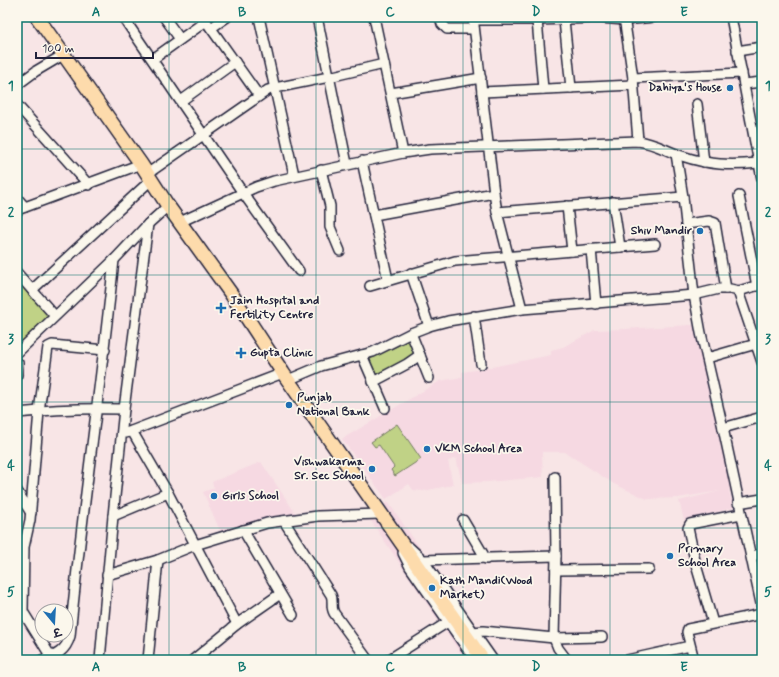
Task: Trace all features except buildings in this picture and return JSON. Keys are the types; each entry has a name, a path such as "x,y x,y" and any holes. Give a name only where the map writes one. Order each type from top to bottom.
{"highway":[{"path":"36,17 232,295 380,514 483,660"}],"street":[{"path":"123,17 243,193 299,272"},
{"path":"164,17 180,39"},
{"path":"153,59 180,39 207,22 227,17"},
{"path":"259,17 294,175"},
{"path":"317,17 346,164"},
{"path":"374,17 403,153"},
{"path":"440,17 442,24 447,29 474,22 654,17"},
{"path":"731,17 759,150 758,163 762,179"},
{"path":"625,18 633,82 638,142"},
{"path":"537,20 543,89"},
{"path":"564,20 570,88"},
{"path":"207,22 259,96"},
{"path":"474,22 497,212 522,309"},
{"path":"738,51 762,47"},
{"path":"17,84 63,55"},
{"path":"181,101 235,62"},
{"path":"32,290 147,173 259,96 275,88 384,64"},
{"path":"482,92 570,88 742,73"},
{"path":"391,93 480,78"},
{"path":"744,84 762,82"},
{"path":"697,104 704,162"},
{"path":"17,105 89,185"},
{"path":"180,222 274,180 403,153 448,148 638,142 656,145 676,154 704,162 732,166 758,163"},
{"path":"676,154 683,197 694,295 762,608"},
{"path":"362,161 388,280"},
{"path":"321,170 330,206 330,227 340,251"},
{"path":"17,198 21,209 89,185 147,173"},
{"path":"374,215 494,193"},
{"path":"121,434 286,376 373,352 411,333 429,326 474,316 522,309 694,295 714,290 726,289 739,291 759,285 739,196"},
{"path":"497,212 683,197"},
{"path":"613,202 620,247"},
{"path":"17,353 168,206"},
{"path":"567,206 572,251"},
{"path":"686,224 709,221 715,223 726,289"},
{"path":"100,660 121,434 148,224"},
{"path":"370,286 455,261 655,244"},
{"path":"591,249 596,304"},
{"path":"42,660 52,659 64,650 68,644 70,636 79,544 96,408 105,350 114,260"},
{"path":"17,273 55,316"},
{"path":"411,273 429,326"},
{"path":"739,291 757,338 762,362"},
{"path":"474,316 480,364"},
{"path":"411,333 429,378"},
{"path":"707,358 757,338"},
{"path":"23,611 20,549 31,513 39,411 48,346 52,345 105,350"},
{"path":"362,355 385,408"},
{"path":"373,382 407,364 420,355"},
{"path":"17,375 18,363"},
{"path":"17,413 96,408 124,409"},
{"path":"723,428 762,417"},
{"path":"132,431 168,493 237,624"},
{"path":"555,477 556,570 554,638 558,648 567,660"},
{"path":"17,491 31,513"},
{"path":"113,516 168,493"},
{"path":"738,503 762,499"},
{"path":"107,575 158,560 195,545 262,524 318,516 380,514"},
{"path":"713,623 696,565 688,528 690,524 741,514"},
{"path":"463,520 486,559"},
{"path":"284,521 332,597 332,611 368,660"},
{"path":"243,530 293,615"},
{"path":"395,534 423,560 493,660"},
{"path":"395,534 410,567 475,660"},
{"path":"751,556 762,554"},
{"path":"423,560 556,556"},
{"path":"148,660 158,560"},
{"path":"556,570 649,569"},
{"path":"193,660 237,624 280,594"},
{"path":"17,603 52,659"},
{"path":"694,660 687,630 713,623 762,614"},
{"path":"388,660 448,622"},
{"path":"473,632 483,631 554,638 602,637"},
{"path":"627,660 650,658 690,646"}],"shaded area":[{"path":"697,325 705,352 731,489 729,490 733,508 684,520 679,501 720,491 678,498 647,499 614,484 565,452 542,452 543,477 487,482 462,483 456,458 448,461 453,485 423,491 413,490 409,484 386,499 342,439 440,381 462,377 462,372 551,355 551,350 563,347 595,330"},
{"path":"261,462 298,517 222,535 203,492 214,488 212,482"},
{"name":"Kath Mandi(Wood Market)","path":"388,502 498,660 465,660 367,515"}],"green space":[{"path":"17,276 55,316 17,353"},
{"path":"410,340 416,357 376,381 366,361"},
{"path":"397,424 421,459 395,476 391,470 394,467 379,445 375,447 371,442"}],"place":[{"name":"Dahiya's House","path":"730,88"},
{"name":"Shiv Mandir","path":"700,231"},
{"name":"Jain Hospital and Fertility Centre","path":"221,308"},
{"name":"Gupta Clinic","path":"241,353"},
{"name":"Punjab National Bank","path":"289,405"},
{"name":"VKM School Area","path":"427,449"},
{"name":"Vishwakarma Sr. Sec School","path":"372,469"},
{"name":"Girls School","path":"214,496"},
{"name":"Primary School Area","path":"670,556"},
{"name":"Kath Mandi(Wood Market)","path":"432,588"}]}
